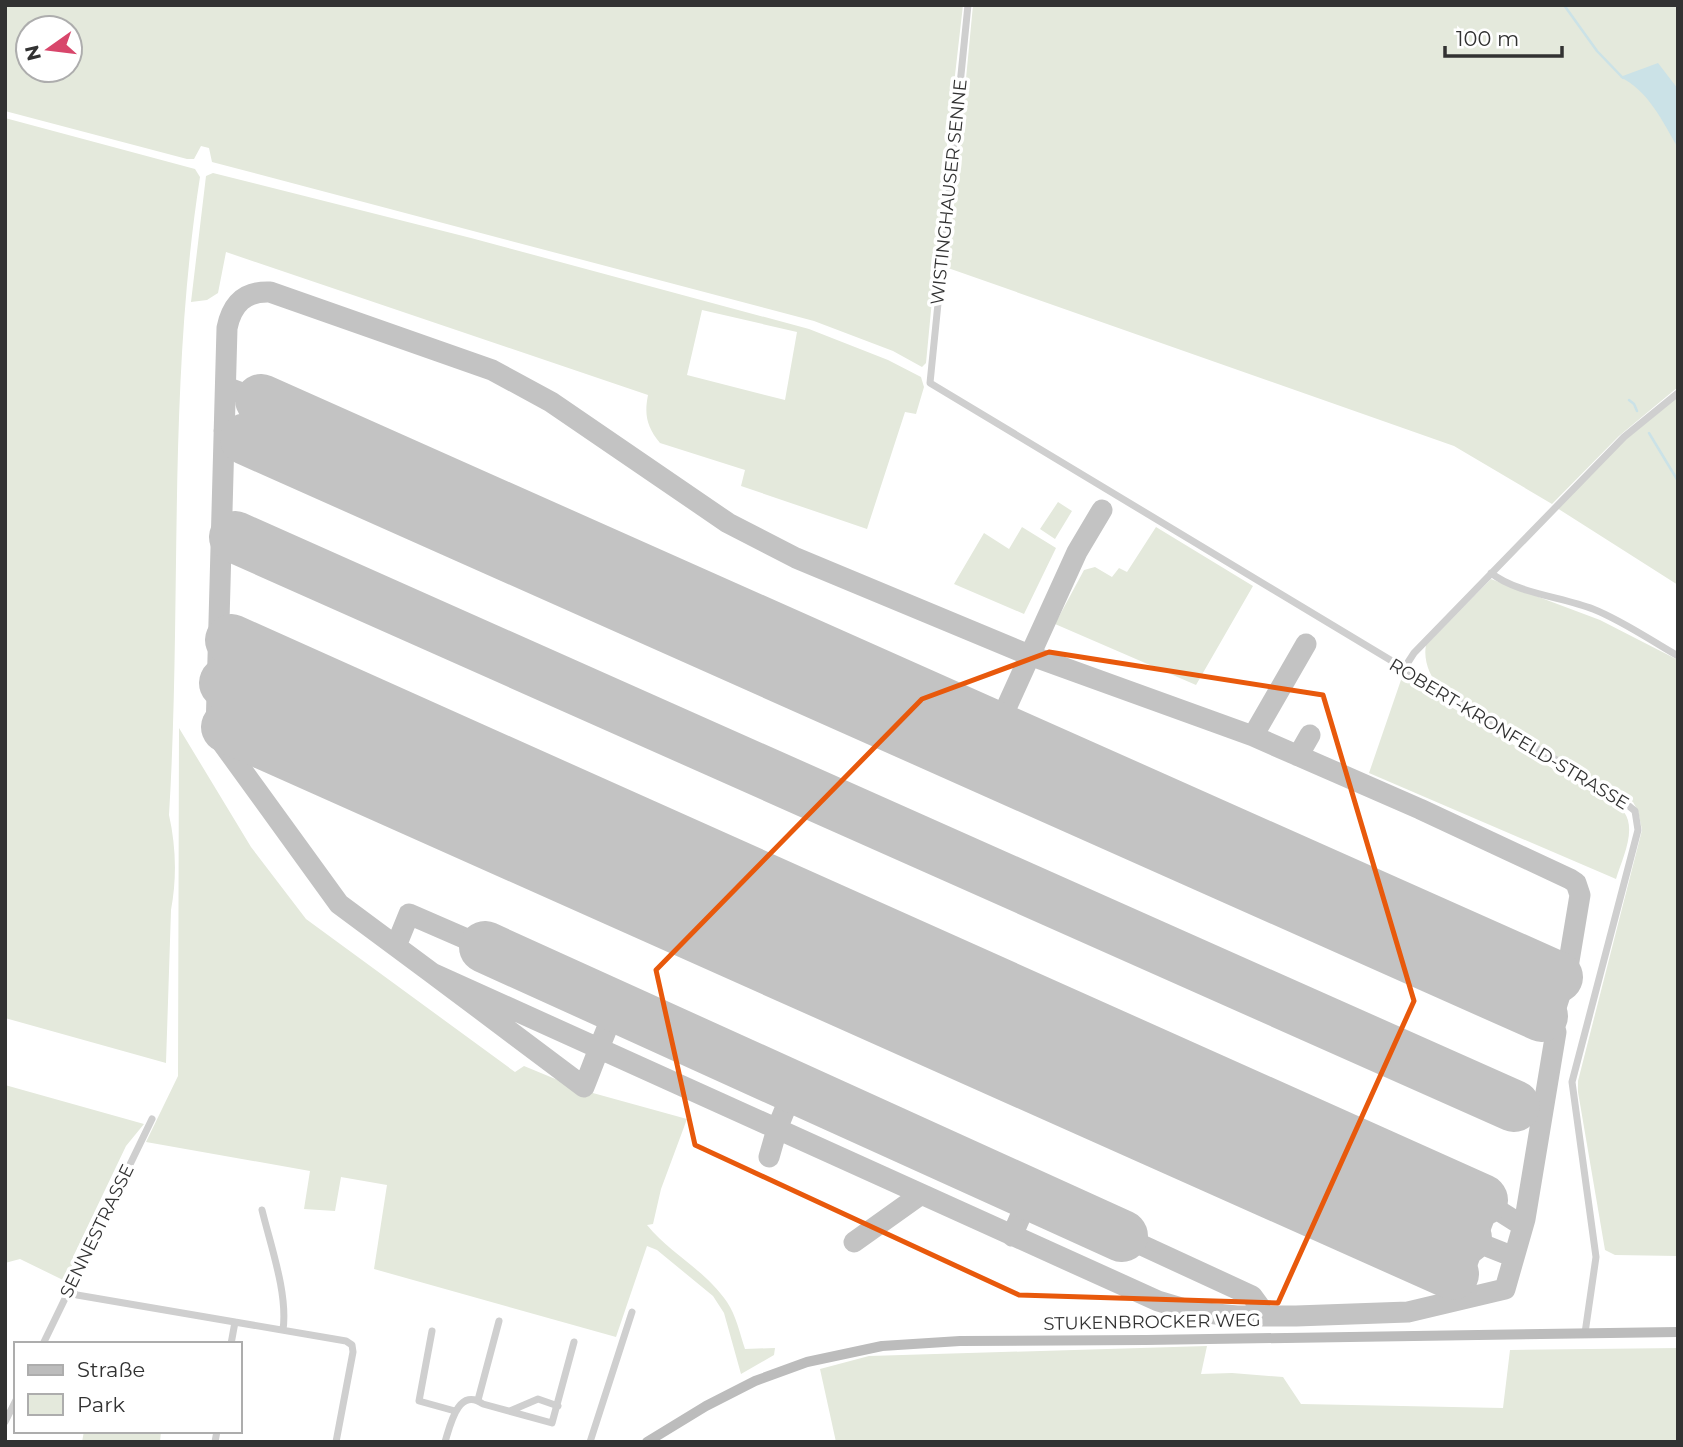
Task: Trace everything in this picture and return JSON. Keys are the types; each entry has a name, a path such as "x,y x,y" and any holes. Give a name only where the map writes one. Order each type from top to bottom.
{"street":[{"name":"WISTINGHAUSER SENNE","path":"929,379 968,5"},
{"name":"ROBERT-KRONFELD-STRASSE","path":"929,379 930,383 943,391 1632,806 1637,816 1638,830 1572,1082 1597,1257 1585,1333"},
{"path":"1403,670 1413,653 1624,437 1678,393"},
{"path":"1491,573 1525,588 1577,603 1611,617 1678,656"},
{"name":"SENNESTRASSE","path":"44,1342 152,1119"},
{"path":"262,1210 281,1290 285,1315 283,1330"},
{"path":"69,1290 77,1295 283,1330 352,1345 353,1352 336,1442"},
{"path":"590,1442 632,1312"},
{"path":"478,1400 499,1321"},
{"path":"231,1342 235,1322"},
{"path":"432,1331 419,1401 455,1412"},
{"name":"STUKENBROCKER WEG","path":"648,1442 706,1406 755,1381 807,1362 881,1346 960,1341 1678,1332"},
{"path":"445,1442 455,1412 460,1404 468,1400 478,1400 483,1404 552,1423 575,1342"},
{"path":"510,1411 538,1399 558,1406"},
{"path":"5,1422 8,1409"}],"highlighted area":[{"path":"1049,652 1323,695 1414,1001 1278,1303 1019,1295 695,1145 656,970 922,699"}],"green space":[{"path":"5,5 963,5 926,363 922,367 893,351 814,321 212,162 209,148 201,146 194,159 5,111"},
{"path":"973,5 1678,5 1678,387 1619,436 1552,504 1454,446 948,268"},
{"path":"5,118 195,169 200,177 190,256 179,416 169,815 175,874 171,910 166,1063 5,1018"},
{"path":"213,173 471,238 809,329 888,360 921,377 924,387 916,414 905,412 867,529 741,486 745,470 660,443 648,420 648,395 226,252 218,293 207,300 191,302 206,176","holes":["702,310 797,332 785,400 687,375"]},
{"path":"1678,396 1678,585 1557,508 1624,441"},
{"path":"1058,502 1072,511 1055,539 1040,529"},
{"path":"1022,527 1056,548 1024,614 954,584 984,533 1009,549"},
{"path":"1156,527 1253,586 1196,685 1055,624 1084,570 1095,567 1112,577 1119,568 1127,572"},
{"path":"1491,579 1600,620 1678,660 1678,1256 1615,1255 1605,1250 1578,1092 1578,1081 1642,830 1638,811 1633,802 1441,688 1428,668 1426,645"},
{"path":"1402,677 1624,812 1628,819 1629,836 1616,879 1369,773"},
{"path":"179,728 251,847 306,919 515,1072 524,1066 582,1090 687,1119 661,1189 653,1224 647,1225 719,1291 733,1313 745,1349 775,1348 774,1355 741,1374 724,1313 713,1296 657,1250 647,1246 616,1337 374,1269 387,1185 341,1177 335,1211 304,1209 310,1171 146,1142 178,1076"},
{"path":"5,1085 144,1124 126,1146 73,1257 76,1259 63,1280 20,1259 5,1263"},
{"path":"1207,1346 1201,1374 1232,1373 1283,1377 1301,1404 1503,1408 1510,1350 1678,1348 1678,1442 836,1442 820,1369 869,1356"},
{"path":"84,1433 161,1433 160,1442 82,1442"}],"water":[{"path":"1658,63 1678,89 1678,148 1647,98 1620,77"}],"waterway":[{"path":"1564,5 1597,51 1623,78"},
{"path":"1629,400 1637,411"},
{"path":"1649,433 1678,481"}],"taxiway":[{"path":"432,973 339,904 216,731 227,328 236,306 253,294 270,292 492,370 551,402 728,523 796,558 1029,655 1253,736 1420,809 1570,879 1576,883 1580,895 1567,973 1552,1020 1556,1032 1525,1219 1505,1289 1408,1312 1237,1316 1195,1312 1158,1301 432,973 584,1087 588,1077 592,1067 596,1057 600,1047 604,1037 616,1008"},
{"path":"226,387 261,400"},
{"path":"224,431 246,439"},
{"path":"997,728 1077,552 1102,510"},
{"path":"521,562 537,523"},
{"path":"1253,736 1306,644"},
{"path":"1298,756 1310,735"},
{"path":"423,814 452,739"},
{"path":"1266,893 1283,855"},
{"path":"396,946 409,914 485,947"},
{"path":"769,1157 794,1087"},
{"path":"1012,1236 1030,1194"},
{"path":"854,1242 920,1195"},
{"path":"1482,1200 1523,1226"},
{"path":"1464,1298 1462,1277 1489,1205"},
{"path":"1122,1236 1252,1296 1260,1307 1262,1316"},
{"path":"1466,1238 1514,1257"}],"runway":[{"path":"261,400 1557,977"},
{"path":"246,439 1542,1016"},
{"path":"235,537 1514,1106"},
{"path":"231,640 1482,1200"},
{"path":"225,683 1466,1238"},
{"path":"227,727 1453,1274"},
{"path":"485,947 1122,1236"}]}
